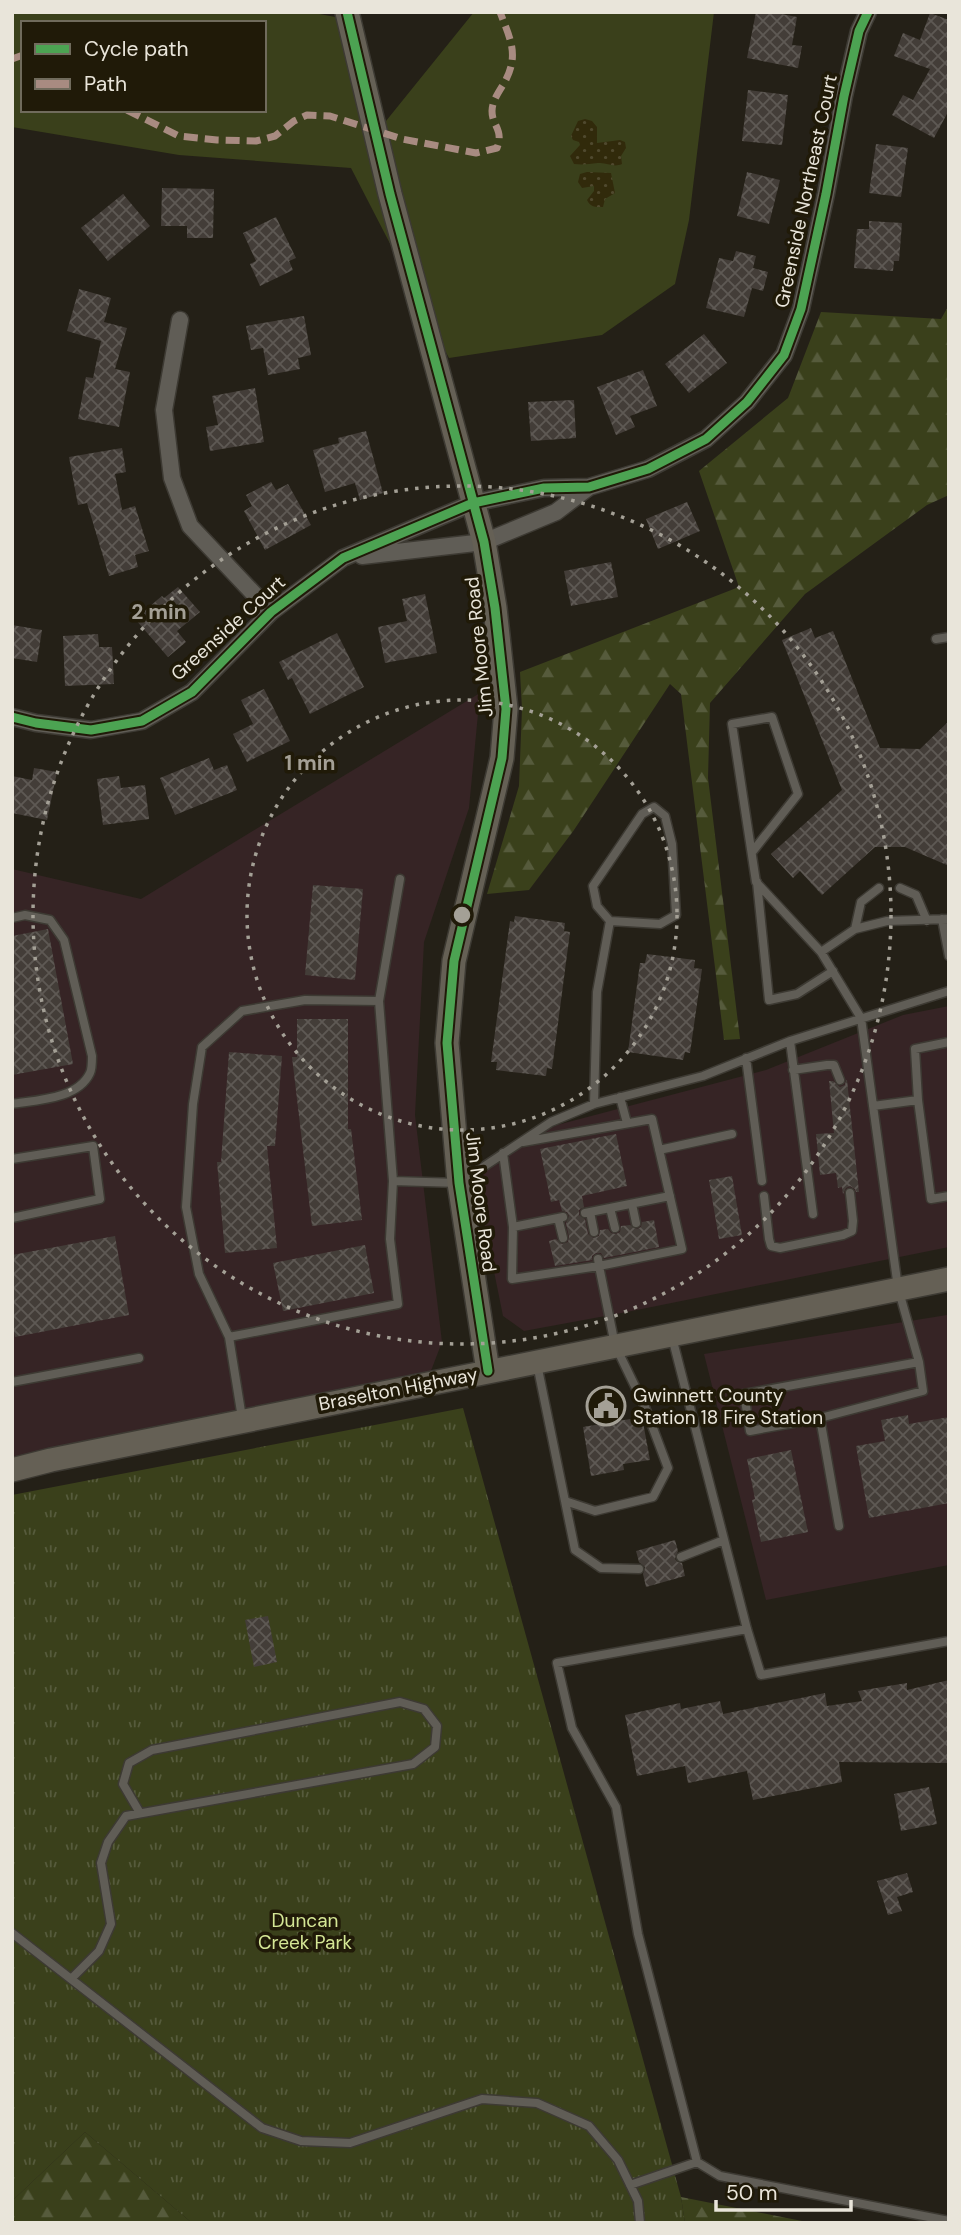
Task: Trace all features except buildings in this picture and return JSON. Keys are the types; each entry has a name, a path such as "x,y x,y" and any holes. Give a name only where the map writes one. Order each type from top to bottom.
{"street":[{"name":"Jim Moore Road","path":"347,12 390,194 484,541 495,608 506,709 502,758 454,961 447,1043 458,1183 488,1371"},
{"name":"Greenside Northeast Court","path":"473,503 544,488 589,486 648,469 706,439 747,402 784,355 801,309 844,96 859,31 868,12"},
{"path":"180,320 164,410 172,478 190,526 271,612"},
{"name":"Greenside Northeast Court","path":"484,541 556,512 589,486"},
{"name":"Greenside Court","path":"12,717 91,730 142,720 192,692 271,612 343,558 473,503"},
{"name":"Greenside Court","path":"343,558 484,541"},
{"name":"Braselton Highway","path":"12,1470 949,1279"}],"lane":[{"path":"936,639 949,636"},
{"path":"753,851 798,794 772,717 732,724 753,851 769,1000 797,994 833,971"},
{"path":"594,1104 597,992 610,922 597,906 593,886 642,814 654,807 665,816 672,844 676,915 660,924 610,922"},
{"path":"229,1338 398,1304 390,1239 393,1181 379,1001 400,879"},
{"path":"757,882 821,952 861,1018 898,1288 919,1362 923,1391 820,1418 750,1430 744,1394 919,1362"},
{"path":"855,929 861,902 879,888"},
{"path":"900,888 916,895 927,921"},
{"path":"12,918 25,915 50,920 64,940 92,1056 90,1073 76,1089 51,1098 12,1104"},
{"path":"821,952 855,929 887,921 946,919 949,956"},
{"path":"393,1181 458,1183 551,1122 594,1104 703,1076 790,1041 949,991"},
{"path":"243,1421 229,1338 200,1274 187,1207 193,1104 202,1047 242,1011 305,1000 379,1001"},
{"path":"790,1041 813,1214"},
{"path":"949,1042 915,1049 918,1100 931,1199 949,1196"},
{"path":"746,1058 762,1181"},
{"path":"793,1070 834,1065 840,1080"},
{"path":"620,1097 627,1123"},
{"path":"873,1106 918,1100"},
{"path":"503,1153 513,1227 512,1279 682,1249 652,1119 516,1144"},
{"path":"659,1150 732,1134"},
{"path":"12,1159 93,1146 100,1199 12,1219"},
{"path":"764,1196 771,1246 780,1248 852,1231 850,1193"},
{"path":"594,1232 588,1213 670,1196"},
{"path":"632,1204 636,1223"},
{"path":"610,1208 615,1228"},
{"path":"513,1227 561,1218 563,1238"},
{"path":"565,1501 596,1511 653,1497 668,1468 645,1407 615,1345 599,1262"},
{"path":"671,1334 761,1675 949,1641"},
{"path":"12,1382 139,1358"},
{"path":"537,1361 575,1550 601,1568 639,1569"},
{"path":"820,1418 839,1526"},
{"path":"681,1557 724,1540"},
{"path":"747,1629 557,1663 572,1728 616,1807 638,1934 697,2162 720,2176 949,2221"},
{"path":"71,1979 99,1951 111,1924 101,1863 107,1842 126,1816 413,1764 435,1747 437,1726 424,1709 400,1702 152,1751 129,1763 123,1784 140,1813"},
{"path":"12,1933 262,2128 301,2141 350,2143 482,2099 537,2103 589,2126 618,2160 638,2201 640,2223"},
{"path":"630,2185 697,2162"}],"shaded area":[{"path":"480,693 469,808 424,942 415,1115 442,1342 429,1376 12,1460 12,869 141,899"},
{"path":"949,1006 949,1247 524,1331 503,1316 478,1192 481,1164 557,1125 766,1070 903,1015"},
{"path":"947,1315 949,1565 766,1600 704,1354"}],"green space":[{"path":"12,12 309,12 351,20 386,121 474,12 714,12 689,220 675,284 602,335 449,358 351,168 179,155 12,127"},
{"path":"949,305 949,495 927,505 805,594 710,703 708,778 740,1039 724,1040 681,694 670,684 574,830 529,890 487,894 519,786 522,709 520,672 739,587 699,471 788,398 821,312 941,319"},
{"name":"Duncan Creek Park","path":"463,1408 681,2197 685,2223 192,2223 85,2132 12,2201 12,1495"},
{"path":"85,2132 192,2223 12,2223 12,2201"},
{"path":"681,2197 812,2223 685,2223"}],"sand":[{"path":"578,121 592,121 597,127 597,143 620,140 625,142 622,164 574,164 570,156 580,145 571,136"},
{"path":"611,173 615,193 605,199 603,207 593,206 587,200 594,191 594,186 582,188 578,182 580,174"}],"marked path":[{"path":"131,112 179,136 217,140 256,141 275,136 294,121 307,115 330,116 402,139 476,153 497,148 499,136 492,108 508,75 512,57 510,40 500,12"},
{"path":"12,59 21,56"}],"cycle path":[{"path":"347,12 390,194 484,542 495,608 506,709 502,758 454,961 447,1043 459,1183 488,1371"},
{"path":"12,717 91,730 142,721 192,692 271,612 343,558 473,503 544,488 589,487 648,469 706,439 747,402 784,355 801,309 844,96 859,31 868,12"}],"place":[{"name":"Gwinnett County Station 18 Fire Station","path":"606,1406"}]}
